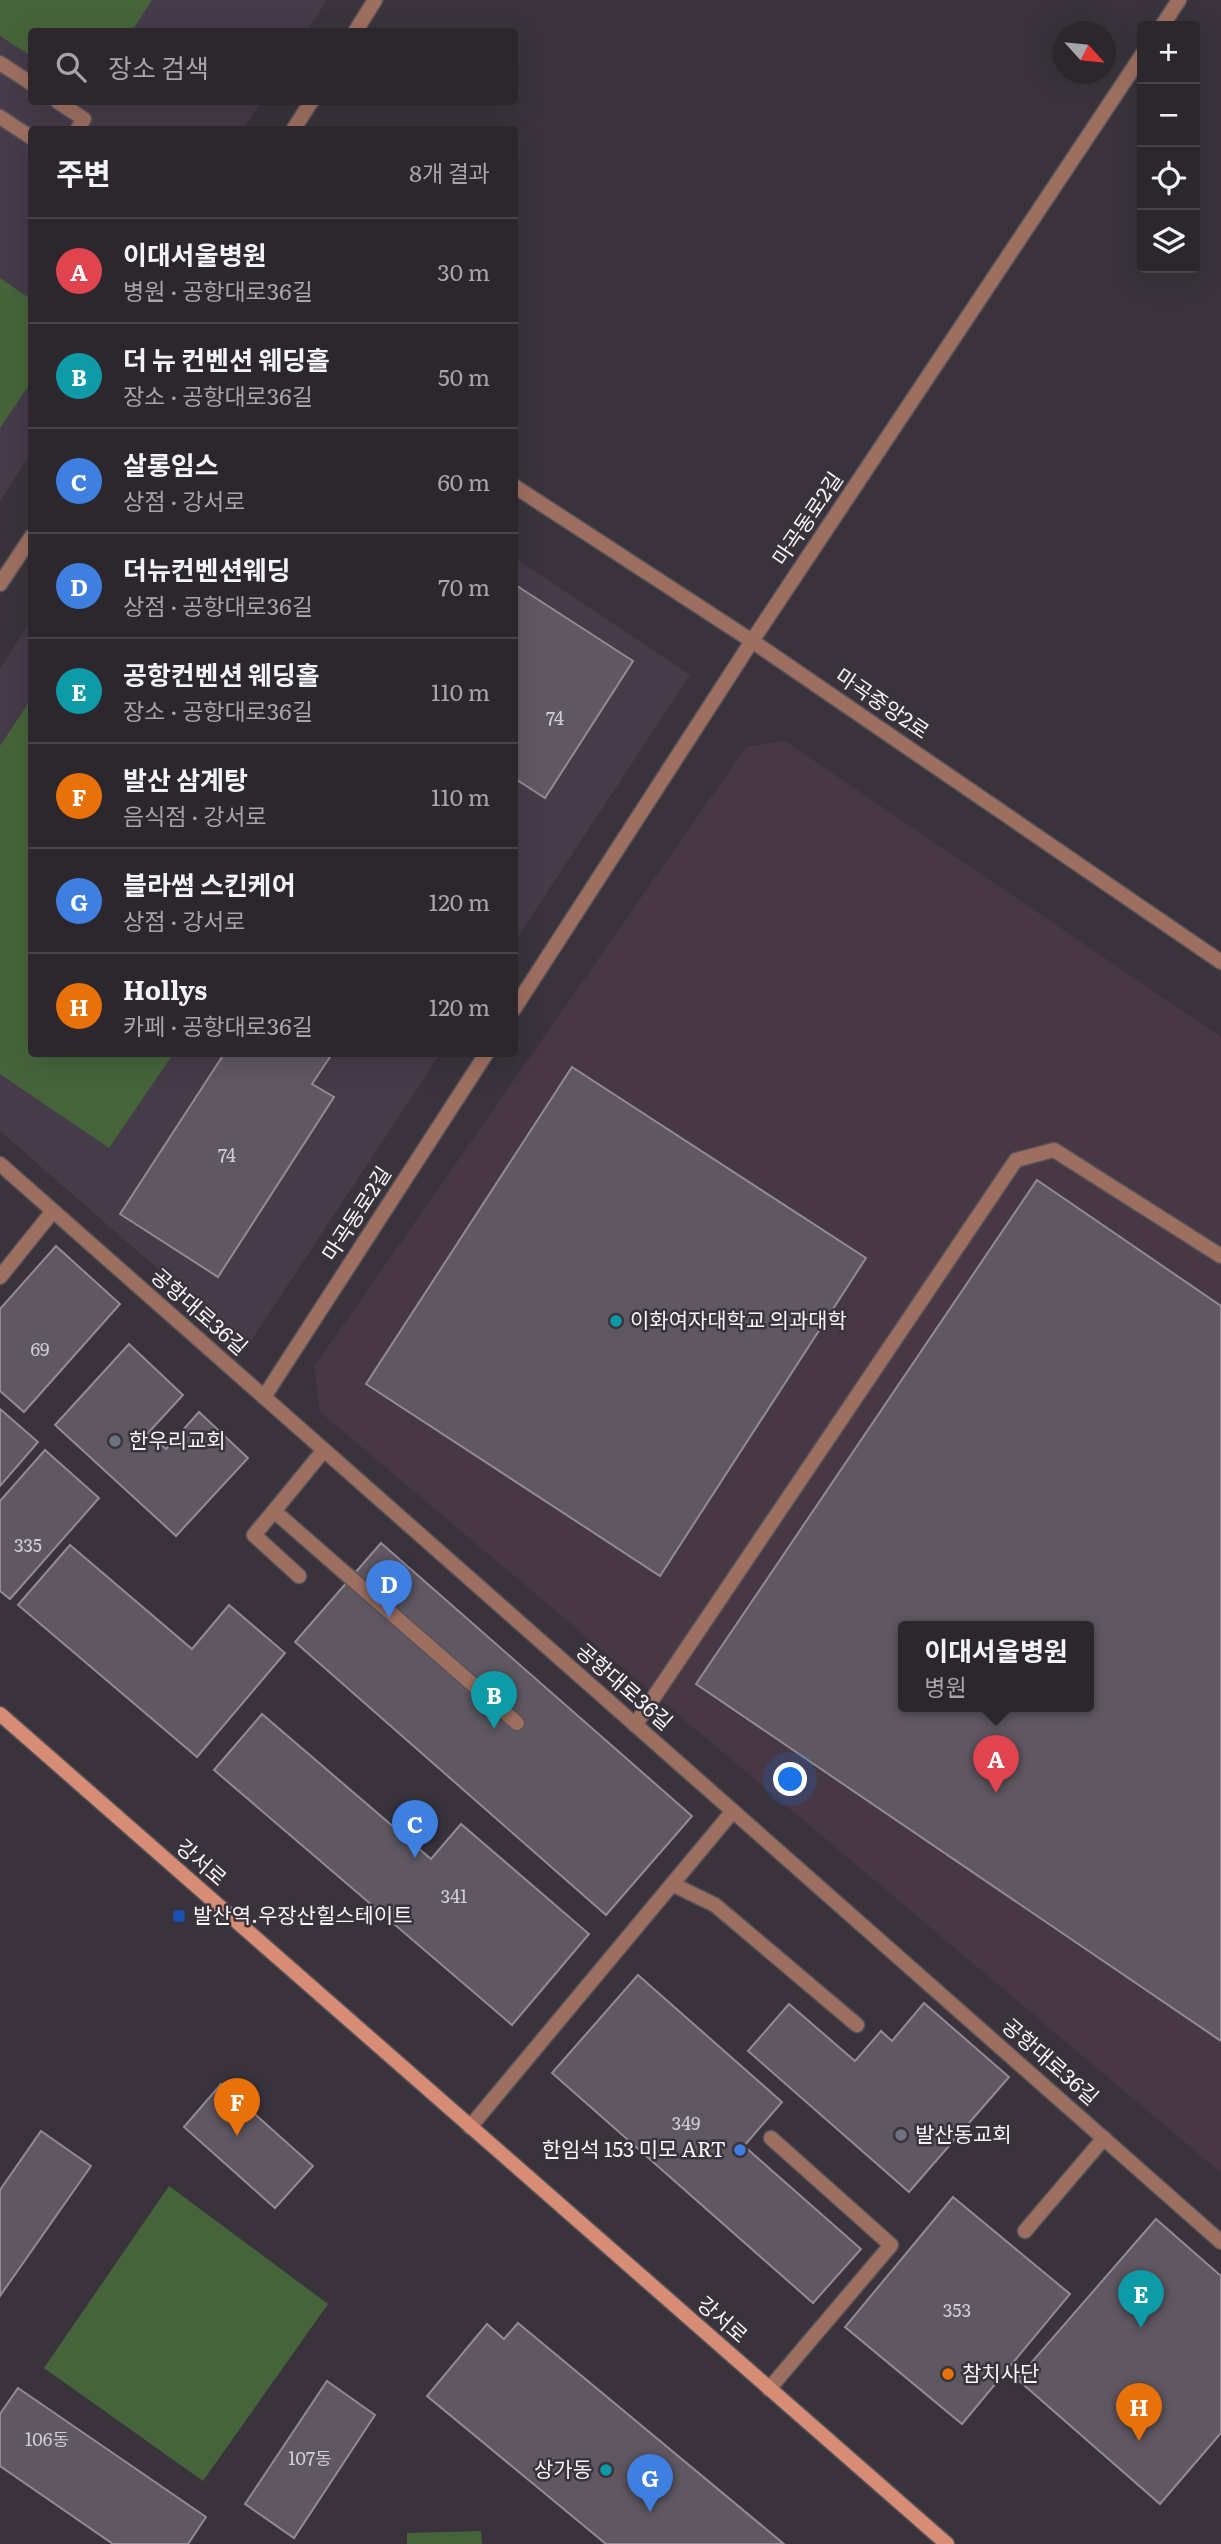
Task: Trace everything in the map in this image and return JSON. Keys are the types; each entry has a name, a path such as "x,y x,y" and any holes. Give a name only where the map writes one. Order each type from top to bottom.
{"main road":[{"name":"강서로","path":"0,1714 947,2544"}],"street":[{"path":"358,28 375,0"},
{"path":"1165,21 1179,0"},
{"path":"0,63 28,81"},
{"name":"마곡동로2길","path":"518,1003 752,641 1137,63"},
{"path":"62,105 83,119 79,126"},
{"path":"296,126 309,105"},
{"path":"0,117 28,135"},
{"name":"마곡중앙2로","path":"518,489 752,641 1221,962"},
{"path":"0,584 28,542"},
{"name":"마곡동로2길","path":"264,1397 484,1057"},
{"path":"635,1725 1016,1160 1054,1150 1221,1256"},
{"name":"공항대로36길","path":"0,1164 1221,2242"},
{"path":"0,1277 53,1211"},
{"path":"299,1576 254,1535 324,1450"},
{"path":"274,1511 517,1723"},
{"path":"470,2127 733,1811"},
{"path":"672,1884 715,1905 857,2025"},
{"path":"769,2389 891,2245 771,2138"},
{"path":"1025,2231 1104,2138"}],"shaded area":[{"path":"0,0 327,0 309,28 28,28 28,105 259,105 245,126 28,126 28,458 0,501"},
{"path":"518,560 690,675 518,936"},
{"path":"28,625 28,1057 438,1057 247,1347 0,1131 0,669"},
{"path":"785,741 1221,1037 1221,2173 320,1412 314,1367 746,747"}],"green space":[{"path":"0,0 152,0 134,28 28,28 28,54 0,36"},
{"path":"0,278 28,297 28,386 0,428"},
{"path":"28,704 28,1057 171,1057 109,1148 0,1074 0,746"},
{"path":"169,2186 328,2304 203,2481 44,2368"},
{"path":"481,2531 482,2544 407,2544 407,2533"}],"building":[{"path":"518,587 633,661 545,798 518,781"},
{"path":"222,1057 330,1057 312,1084 334,1097 218,1277 120,1214"},
{"name":"이화여자대학교 의과대학","path":"572,1067 866,1258 660,1576 366,1384"},
{"path":"1037,1180 1221,1306 1221,2041 696,1684"},
{"path":"56,1246 120,1304 24,1412 0,1391 0,1309"},
{"name":"한우리교회","path":"129,1344 183,1395 148,1433 166,1449 199,1412 248,1458 176,1536 55,1425"},
{"path":"0,1409 38,1442 0,1486"},
{"path":"45,1450 99,1498 10,1599 0,1591 0,1501"},
{"path":"381,1543 692,1816 606,1915 295,1642"},
{"path":"70,1545 192,1649 229,1605 285,1653 197,1757 18,1605"},
{"path":"262,1714 431,1859 461,1824 589,1934 512,2025 214,1770"},
{"path":"638,1975 782,2102 744,2146 861,2249 813,2303 552,2073"},
{"name":"발산동교회","path":"924,2003 1009,2077 909,2192 748,2051 789,2004 855,2061 881,2031 892,2041"},
{"path":"221,2084 313,2166 275,2208 184,2127"},
{"path":"41,2131 91,2166 0,2296 0,2190"},
{"path":"953,2197 1070,2294 962,2424 845,2327"},
{"path":"1156,2219 1221,2276 1221,2433 1160,2504 1017,2379"},
{"name":"상가동","path":"518,2323 784,2544 606,2544 427,2396 487,2324 504,2339"},
{"path":"327,2381 375,2415 294,2538 245,2504"},
{"path":"18,2388 206,2517 188,2544 113,2544 0,2466 0,2414"}],"place":[{"name":"이화여자대학교 의과대학","path":"616,1321"},
{"name":"한우리교회","path":"115,1441"},
{"name":"더뉴컨벤션웨딩","path":"389,1618"},
{"name":"더 뉴 컨벤션 웨딩홀","path":"494,1729"},
{"name":"이대서울병원","path":"996,1793"},
{"name":"살롱임스","path":"415,1858"},
{"name":"발산역.우장산힐스테이트","path":"179,1916"},
{"name":"발산동교회","path":"901,2135"},
{"name":"발산 삼계탕","path":"237,2136"},
{"name":"한임석 153 미모 ART","path":"740,2150"},
{"name":"공항컨벤션 웨딩홀","path":"1141,2328"},
{"name":"참치사단","path":"948,2374"},
{"name":"Hollys","path":"1139,2441"},
{"name":"상가동","path":"606,2470"},
{"name":"블라썸 스킨케어","path":"650,2512"}]}
